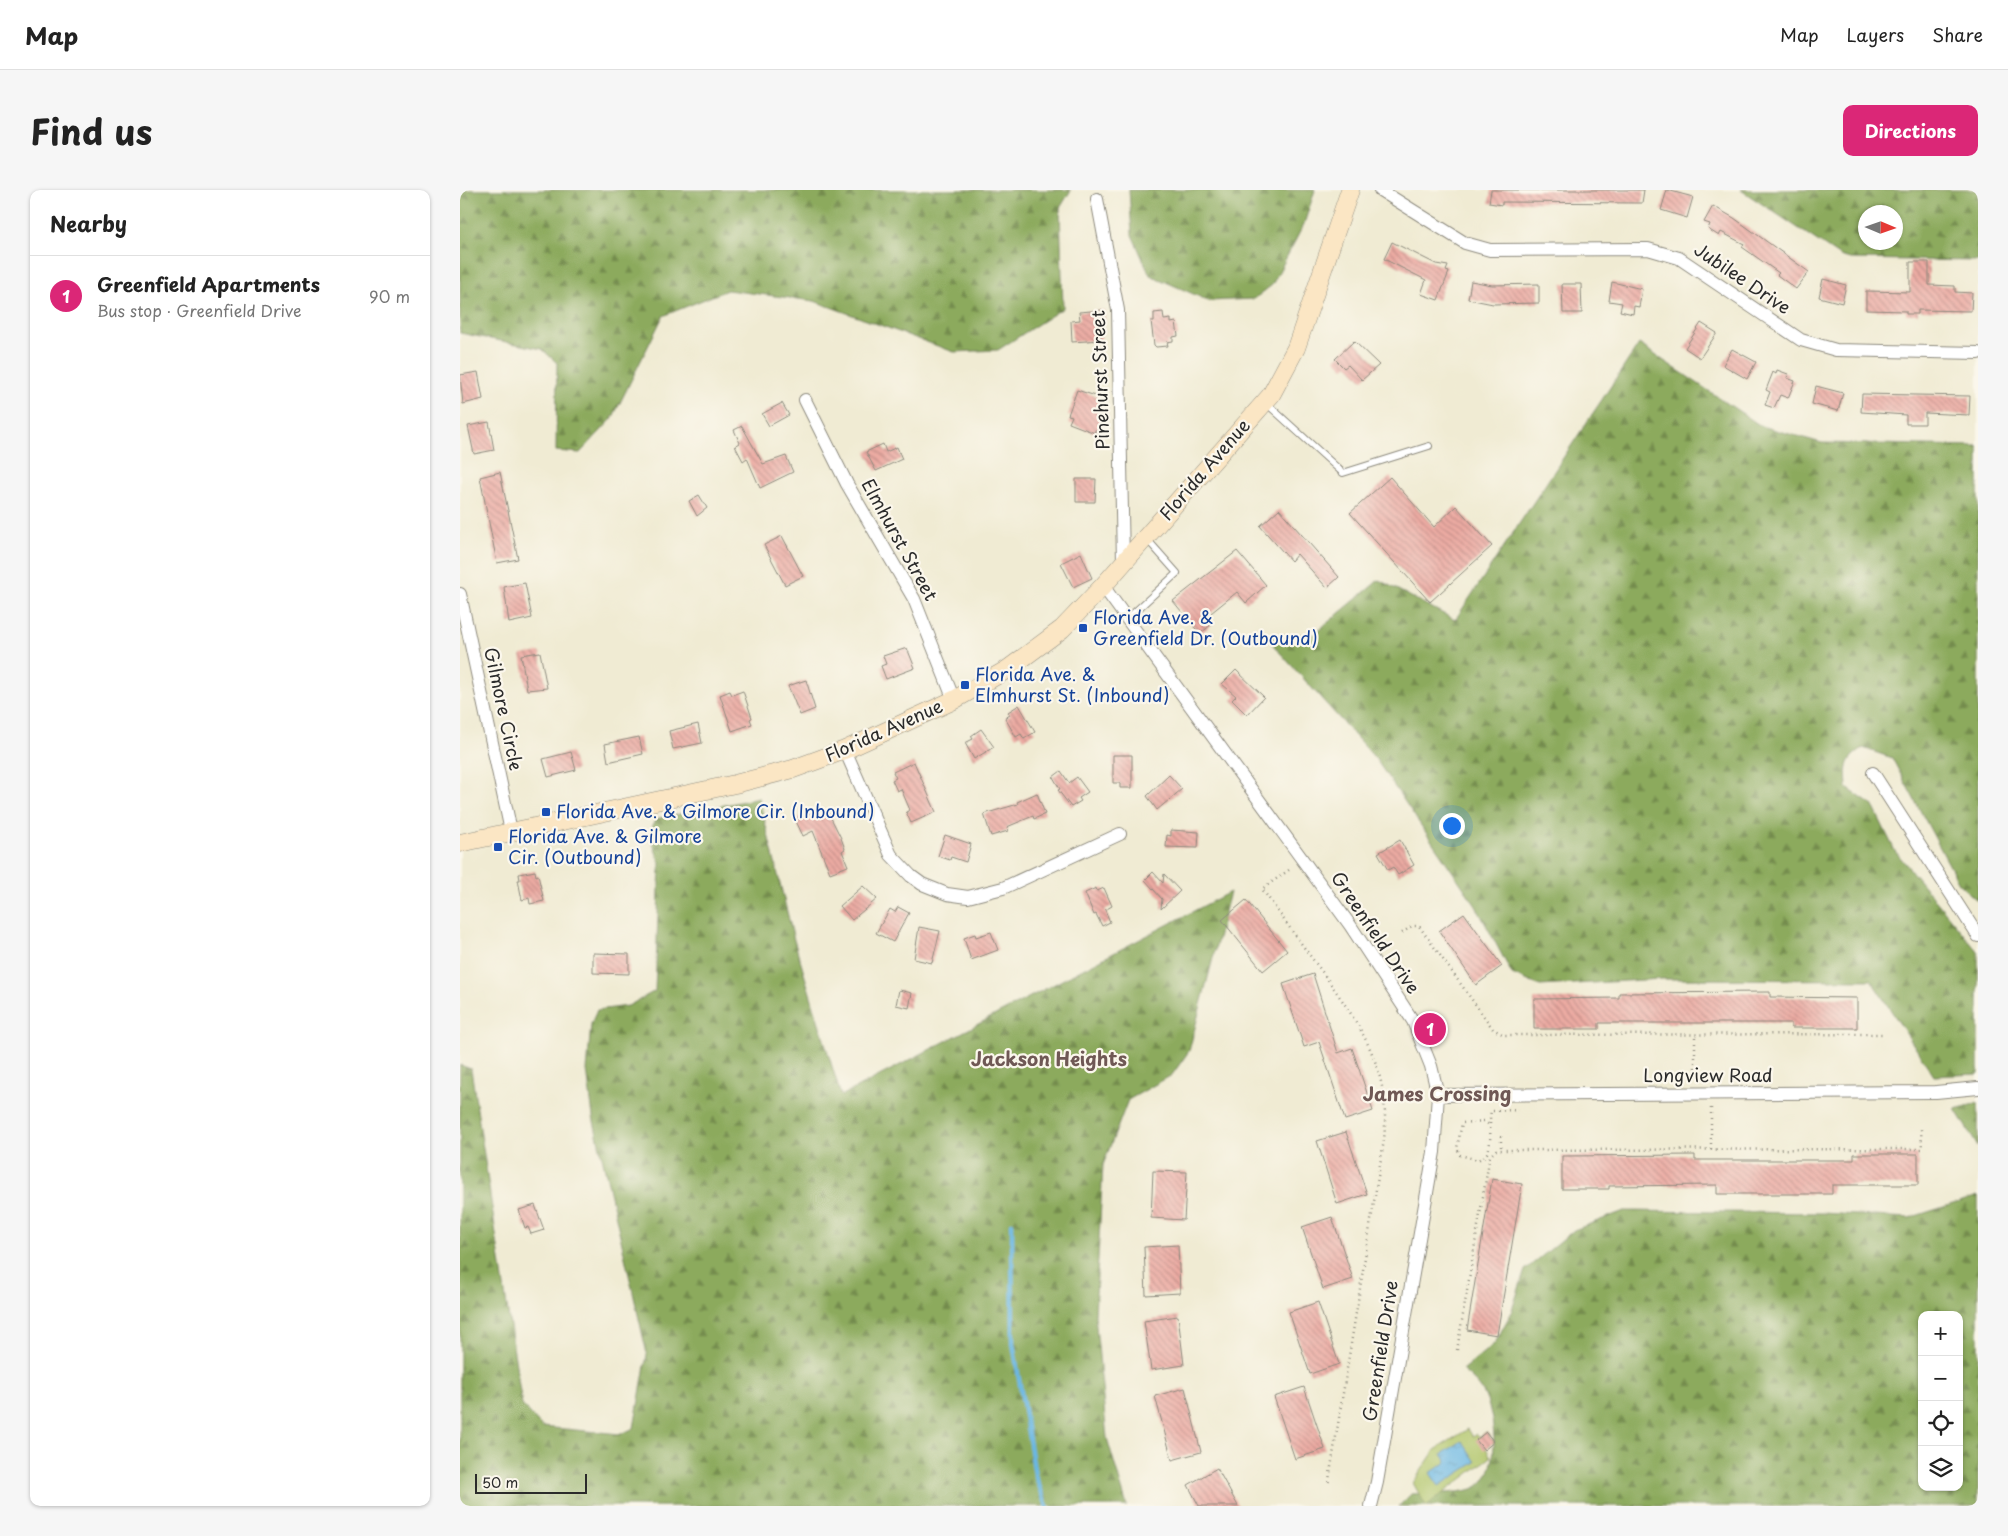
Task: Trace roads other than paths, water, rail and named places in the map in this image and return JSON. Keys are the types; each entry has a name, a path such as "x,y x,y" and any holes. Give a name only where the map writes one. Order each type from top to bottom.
{"main road":[{"name":"Florida Avenue","path":"460,843 735,784 792,769 846,750 954,700 1008,669 1062,629 1146,538 1271,395 1296,348 1350,190"}],"street":[{"name":"Jubilee Drive","path":"1380,190 1465,243 1490,250 1648,249 1679,258 1801,340 1836,350 1978,353"},
{"name":"Pinehurst Street","path":"1096,199 1118,310 1124,562"},
{"name":"Elmhurst Street","path":"805,400 848,484 914,599 954,700"},
{"name":"Greenfield Drive","path":"1103,586 1350,925 1413,1021 1431,1066 1438,1095 1434,1152 1378,1482 1371,1506"},
{"name":"Gilmore Circle","path":"460,594 511,831"},
{"path":"846,750 892,855 911,876 922,884 947,894 968,897 1003,888 1120,834"},
{"path":"1873,773 1977,933"},
{"name":"Longview Road","path":"1438,1095 1927,1092 1978,1088"}],"lane":[{"path":"1265,402 1343,473 1429,446"},
{"path":"1127,619 1177,573 1146,538"}],"water":[{"path":"1462,1441 1476,1462 1439,1486 1430,1473 1447,1462 1442,1454"}],"waterway":[{"path":"1012,1224 1013,1343 1035,1475 1047,1506"}],"place":[{"name":"Florida Ave. & Greenfield Dr. (Outbound)","path":"1083,628"},
{"name":"Florida Ave. & Elmhurst St. (Inbound)","path":"965,685"},
{"name":"Florida Ave. & Gilmore Cir. (Inbound)","path":"546,812"},
{"name":"Florida Ave. & Gilmore Cir. (Outbound)","path":"498,847"},
{"name":"Greenfield Apartments","path":"1430,1029"}],"district":[{"name":"Jackson Heights","path":"1049,1059"},
{"name":"James Crossing","path":"1437,1094"}]}
